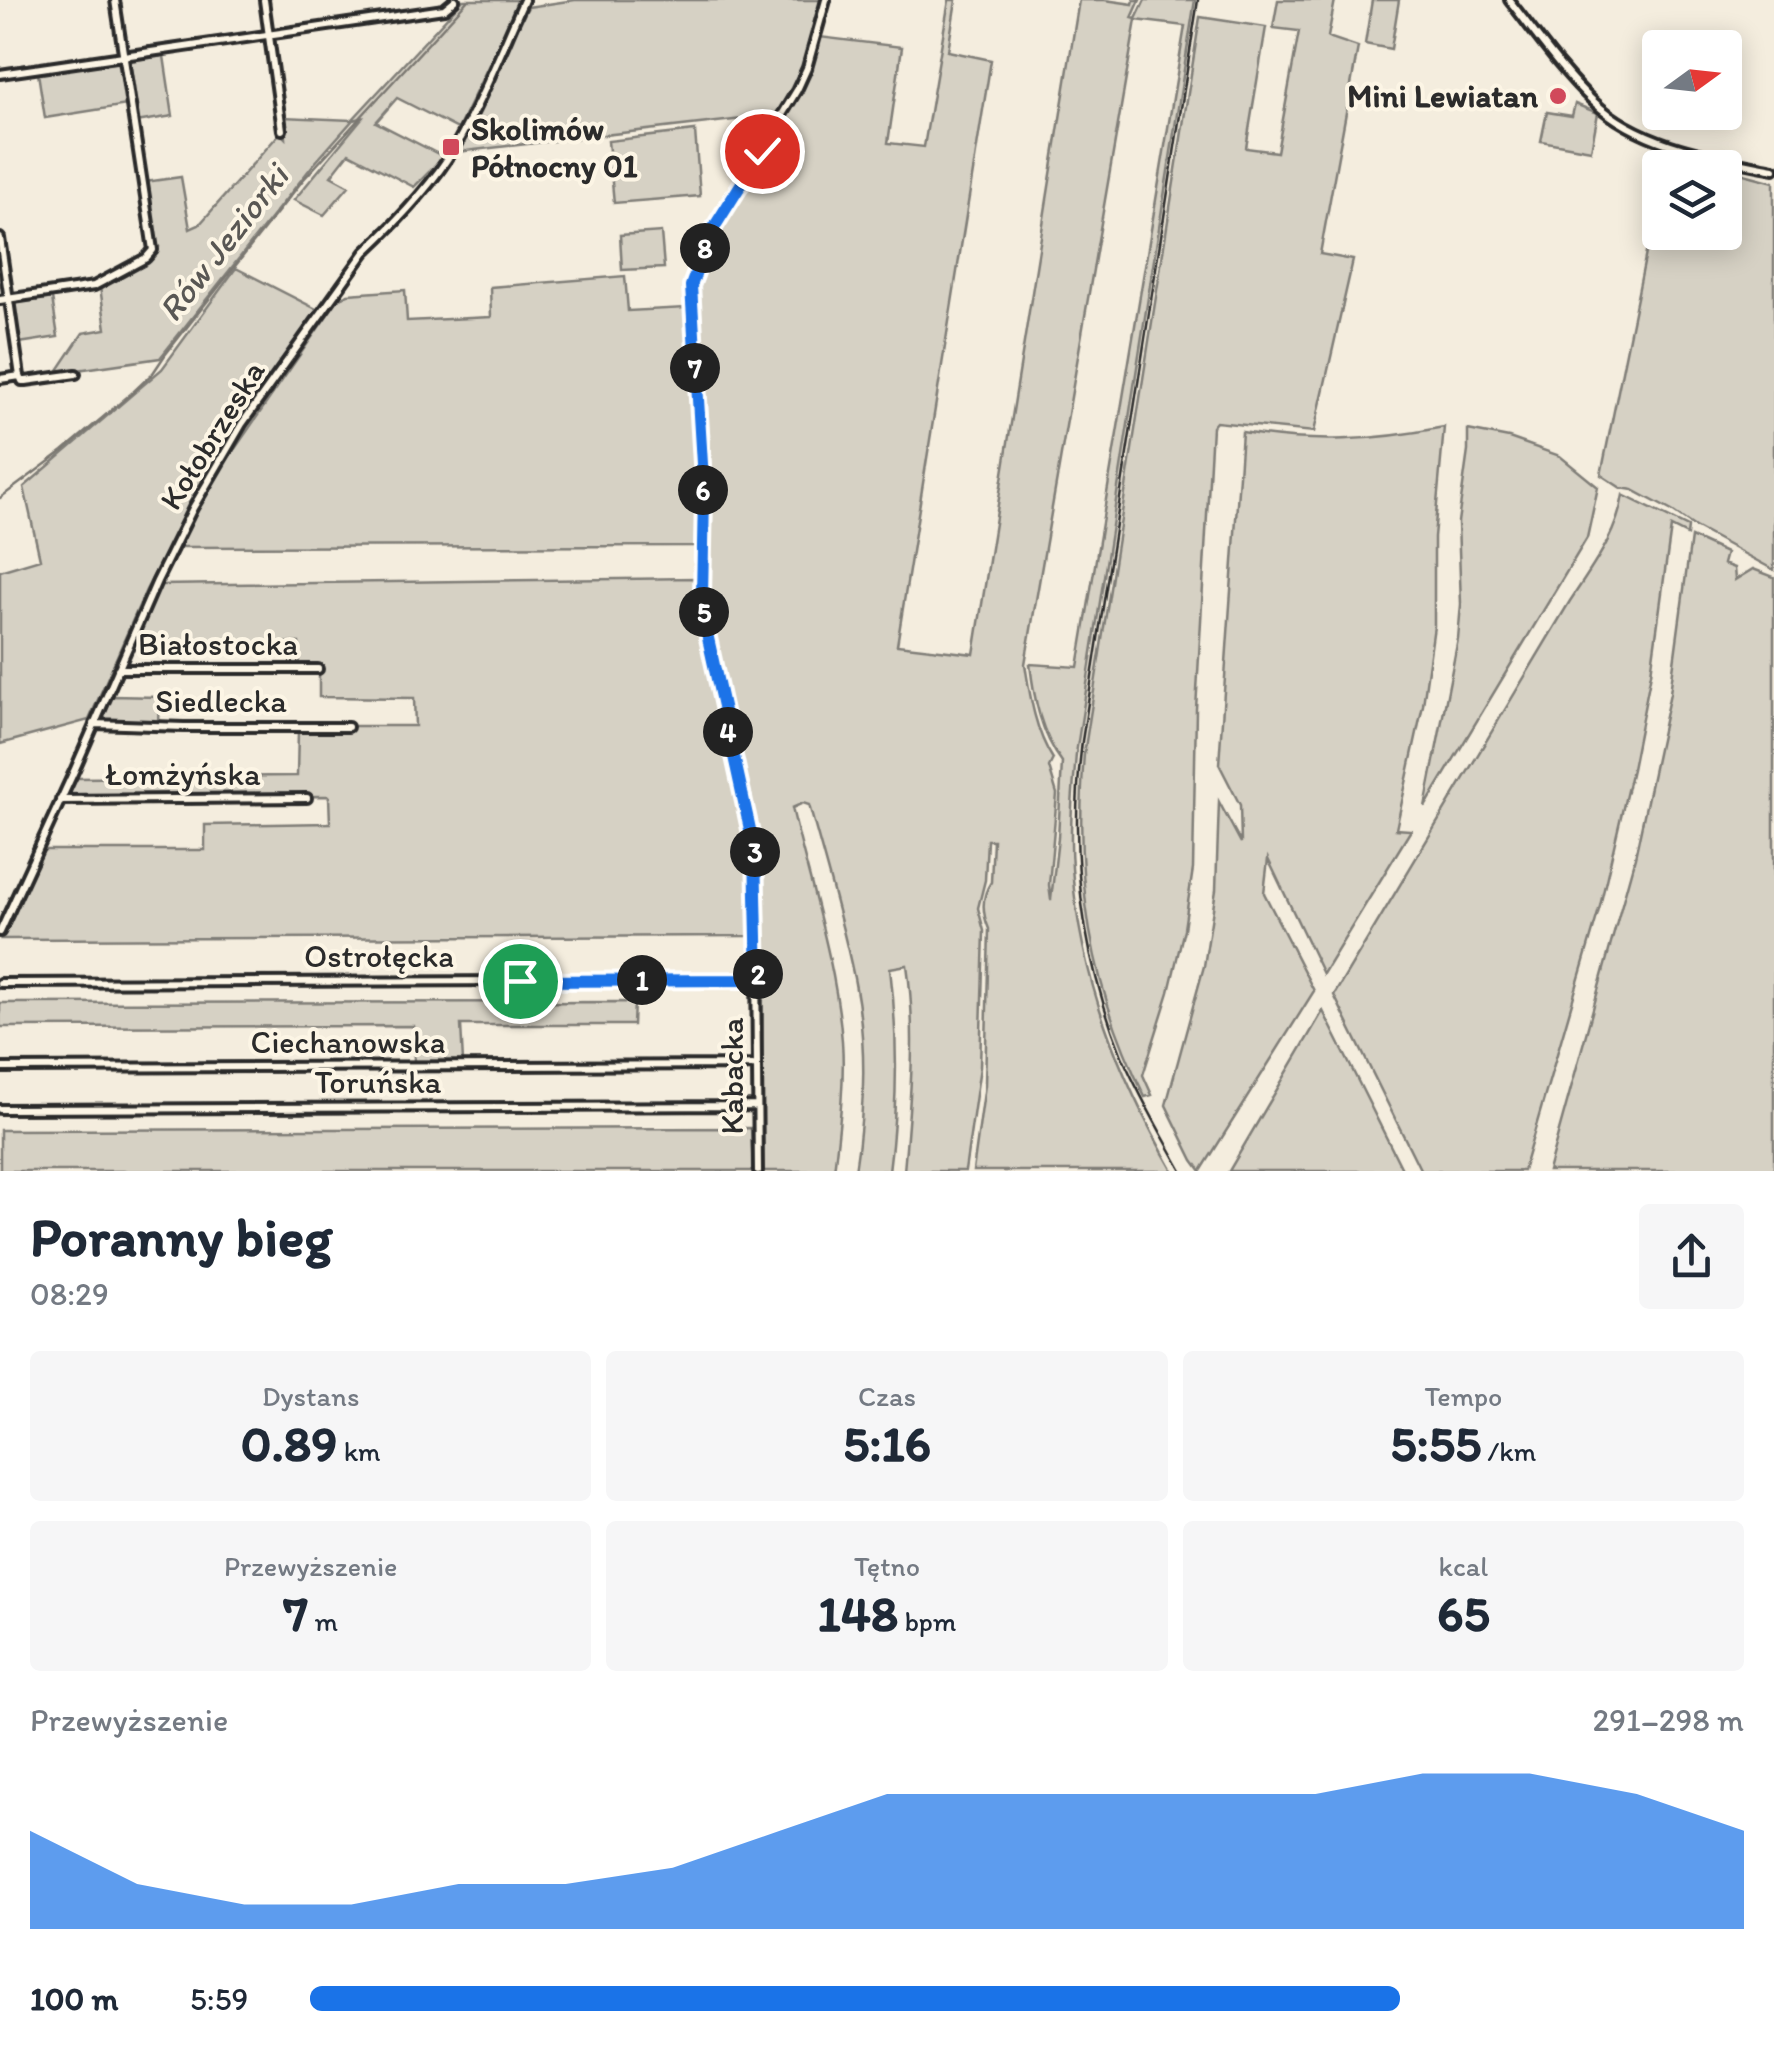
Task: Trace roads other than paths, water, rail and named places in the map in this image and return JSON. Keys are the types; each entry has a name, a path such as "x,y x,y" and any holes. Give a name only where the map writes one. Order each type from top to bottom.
{"street":[{"path":"4,300 94,286 146,258 153,250 114,0"},
{"path":"264,0 282,130"},
{"name":"Kołobrzeska","path":"0,932 156,581 216,466 365,252 422,192 454,150 524,0"},
{"name":"Kabacka","path":"758,1171 755,852 711,656 702,596 704,496 691,286 710,234 797,90 826,0"},
{"path":"1509,0 1594,102 1613,116 1671,144 1774,169"},
{"path":"0,74 444,9 453,2"},
{"path":"0,238 4,300 22,381 76,374"},
{"path":"0,380 20,376"},
{"name":"Białostocka","path":"118,669 318,668"},
{"name":"Siedlecka","path":"94,724 348,727"},
{"name":"Łomżyńska","path":"60,800 306,798"},
{"name":"Ostrołęcka","path":"0,983 758,980"},
{"name":"Ciechanowska","path":"0,1068 757,1065"},
{"name":"Toruńska","path":"0,1109 757,1106"}],"waterway":[{"name":"Rów Jeziorki","path":"0,498 63,451 153,373 303,180 468,0"}],"railway":[{"path":"1182,1171 1136,1086 1108,1018 1088,940 1077,822 1082,741 1198,0"}],"place":[{"name":"Mini Lewiatan","path":"1558,96"},
{"name":"Skolimów Północny 01","path":"451,147"}]}
